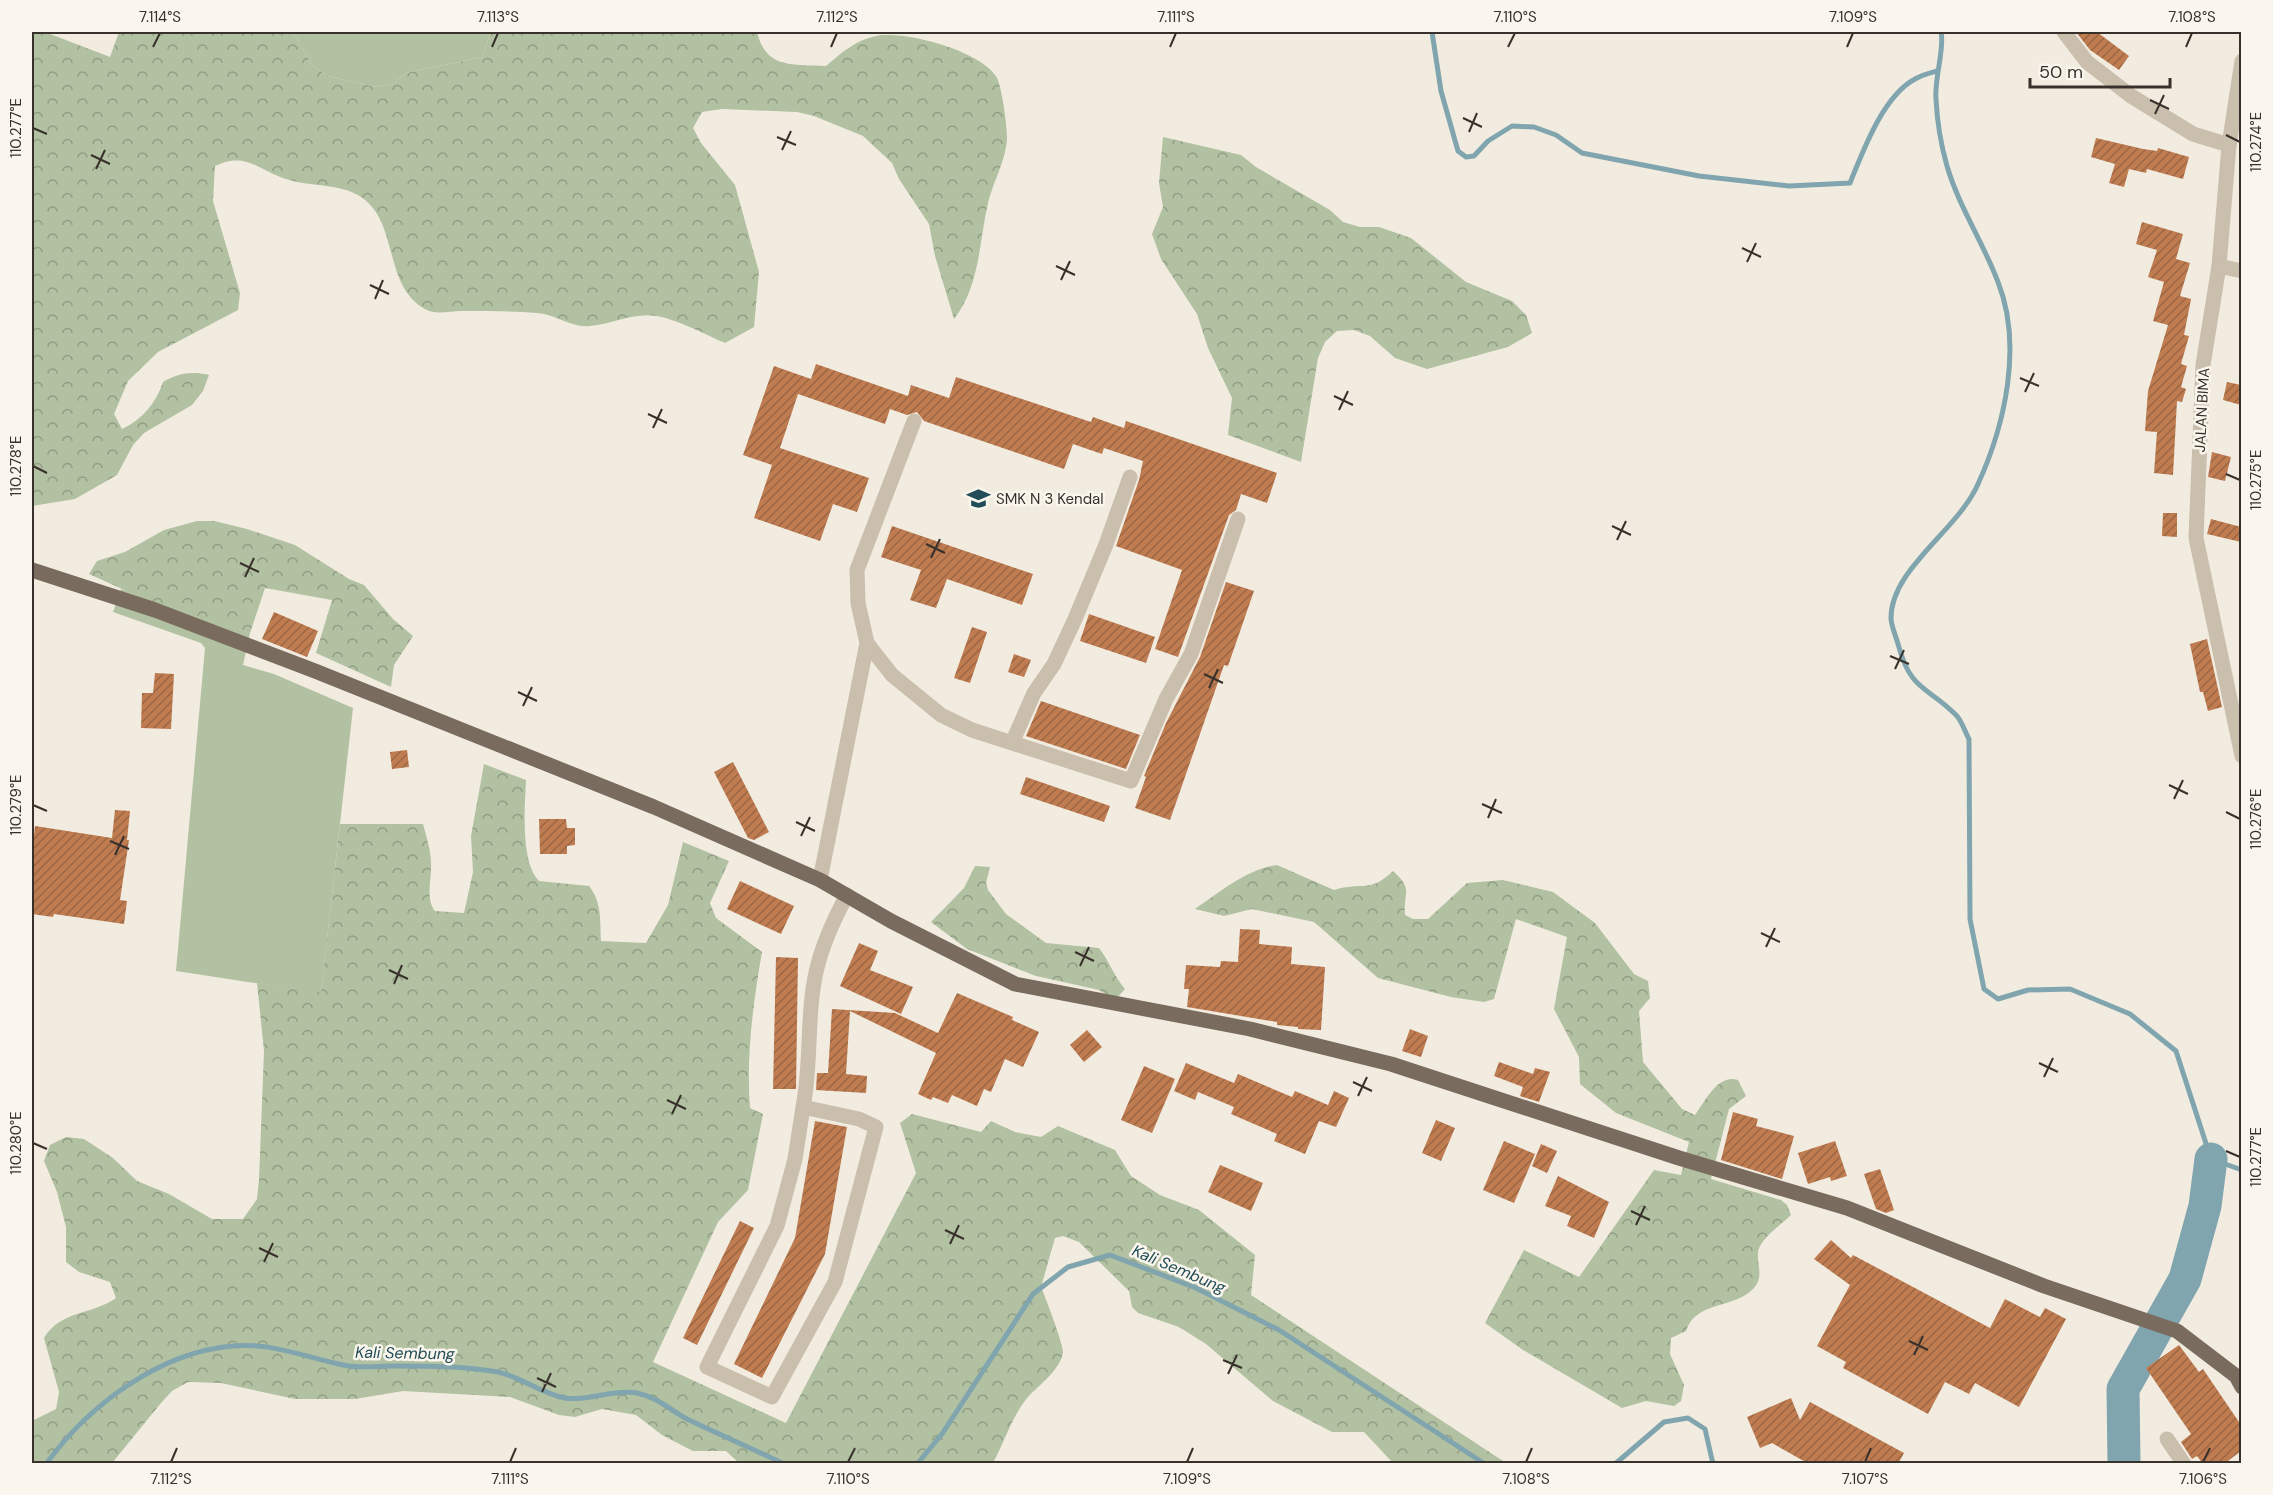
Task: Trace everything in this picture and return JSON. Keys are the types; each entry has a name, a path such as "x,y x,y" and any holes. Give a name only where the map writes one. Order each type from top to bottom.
{"main road":[{"path":"32,570 155,610 315,671 654,807 820,880 1015,984 1250,1029 1391,1064 1679,1158 1847,1208 2127,1317 2177,1331 2236,1376 2241,1387"}],"street":[{"path":"2064,32 2087,62 2131,96 2193,134 2229,145"},
{"name":"JALAN BIMA","path":"2241,61 2229,145 2219,266 2203,365 2196,538 2241,756"},
{"path":"2219,266 2241,271"},
{"path":"820,880 867,643 858,603 857,570 914,422"},
{"path":"1012,742 1075,619 1105,547 1130,477"},
{"path":"867,643 891,675 941,715 972,730 1126,782 1134,779 1166,699 1191,654 1238,519"},
{"path":"803,1107 859,1119 876,1127 836,1282 772,1397 707,1366 777,1226 795,1159 803,1107 810,1073 812,1002 817,968 832,922 847,896"},
{"path":"2167,1438 2184,1464"}],"green space":[{"path":"32,32 45,32 110,57 119,32 293,32 312,65 327,76 376,87 392,84 406,73 482,57 491,32 757,32 761,44 774,59 783,63 826,66 849,48 869,38 889,35 905,36 960,51 989,68 997,78 1001,90 1007,137 1002,162 988,203 974,278 963,306 954,319 935,256 929,224 899,179 892,163 863,136 814,116 797,112 722,109 702,112 693,128 701,143 735,185 759,272 754,327 725,343 683,324 648,315 583,326 537,313 430,311 412,299 403,285 381,222 373,208 361,197 344,189 286,179 244,161 235,160 215,166 213,201 240,293 238,310 158,352 128,381 114,414 122,429 136,421 156,397 163,382 180,375 196,373 209,375 203,391 192,405 144,433 133,445 117,475 75,499 32,506"},
{"path":"293,32 491,32 482,57 406,73 392,84 376,87 327,76 312,65"},
{"path":"1163,137 1241,155 1256,167 1330,210 1343,222 1360,227 1379,227 1411,238 1466,282 1512,301 1526,315 1532,333 1508,347 1427,369 1395,358 1370,336 1354,330 1337,331 1325,342 1318,358 1301,462 1228,435 1232,398 1208,348 1197,314 1161,259 1152,234 1163,207 1159,183"},
{"path":"197,521 214,521 247,529 295,545 349,579 364,585 393,619 413,636 394,665 391,687 316,653 332,600 265,588 250,633 142,598 89,574 97,561 125,552 164,530"},
{"path":"121,589 250,633 243,665 274,674 353,708 321,993 176,971 205,648 201,643 113,612"},
{"path":"484,764 526,780 526,847 533,872 539,881 589,886 598,905 601,941 646,943 668,905 683,842 729,861 710,903 716,918 762,952 751,1030 749,1088 750,1108 763,1114 748,1190 718,1222 653,1362 786,1423 916,1173 900,1123 912,1114 981,1132 991,1121 1015,1132 1041,1137 1058,1126 1115,1150 1131,1176 1160,1195 1199,1210 1255,1255 1251,1295 1506,1463 1393,1463 1364,1432 1332,1432 1273,1401 1206,1344 1179,1327 1138,1313 1132,1307 1129,1291 1079,1242 1063,1236 1055,1238 1041,1287 1063,1349 1061,1360 1023,1404 993,1463 739,1463 726,1451 693,1451 662,1435 636,1415 602,1409 575,1417 559,1415 510,1397 403,1391 355,1399 295,1399 221,1383 188,1382 172,1391 112,1463 32,1463 32,1421 56,1409 59,1392 44,1338 59,1322 116,1298 110,1282 79,1272 66,1262 66,1227 57,1192 44,1161 50,1145 66,1137 84,1139 113,1158 137,1181 169,1194 212,1219 243,1219 257,1199 259,1180 264,1051 257,983 321,992 340,824 423,824 431,858 430,901 432,906 435,911 464,913 473,872 471,836"},
{"path":"1277,865 1334,890 1371,885 1393,871 1405,887 1405,915 1413,919 1428,919 1467,883 1503,880 1553,892 1595,923 1634,974 1648,981 1650,998 1639,1011 1643,1062 1682,1109 1695,1115 1719,1084 1731,1079 1738,1080 1746,1096 1729,1109 1711,1179 1781,1200 1787,1205 1791,1215 1766,1238 1759,1248 1759,1279 1754,1288 1746,1295 1698,1314 1686,1331 1671,1338 1670,1354 1684,1385 1681,1401 1674,1406 1646,1401 1622,1408 1523,1350 1485,1323 1524,1250 1579,1277 1654,1170 1681,1175 1689,1142 1616,1113 1580,1084 1579,1057 1554,1009 1567,937 1516,919 1494,999 1484,1002 1451,997 1378,978 1314,922 1252,909 1224,916 1195,909 1244,876"},
{"path":"975,866 990,867 986,883 988,890 1006,914 1046,943 1099,948 1125,989 1115,1000 1099,990 1036,976 967,949 931,922 964,888"}],"building":[{"path":"2076,32 2097,32 2129,56 2119,70 2090,50"},
{"path":"2096,138 2143,149 2157,151 2158,148 2189,157 2183,179 2147,169 2146,173 2129,169 2124,187 2109,183 2115,164 2091,157"},
{"path":"2142,222 2183,234 2176,259 2190,263 2180,296 2191,299 2184,335 2189,336 2181,364 2187,366 2181,387 2186,389 2182,402 2177,401 2173,475 2154,473 2157,432 2145,431 2148,391 2168,325 2153,321 2164,282 2148,277 2157,250 2136,244"},
{"path":"816,364 908,396 911,385 949,398 956,377 1091,422 1093,417 1124,428 1126,421 1277,473 1267,503 1241,494 1236,510 1229,515 1178,657 1155,649 1182,570 1116,546 1139,480 1143,461 1104,448 1102,454 1073,444 1064,469 924,421 917,412 907,415 890,409 885,424 798,394 780,448 869,478 857,512 833,504 820,541 754,518 772,465 743,455 774,366 811,379"},
{"path":"2227,382 2241,385 2241,405 2223,400"},
{"path":"2212,452 2231,457 2225,481 2208,477"},
{"path":"2163,513 2177,513 2177,537 2162,536"},
{"path":"2211,519 2241,527 2241,542 2207,534"},
{"path":"892,526 1033,574 1022,605 947,579 936,608 910,600 921,570 881,557"},
{"path":"1226,582 1254,591 1228,666 1224,665 1170,820 1135,808 1146,777 1144,776 1166,723 1200,657"},
{"path":"274,612 318,631 307,657 262,639"},
{"path":"1089,614 1155,637 1146,663 1080,641"},
{"path":"972,627 987,632 970,683 954,678"},
{"path":"2207,639 2222,707 2208,711 2203,692 2200,692 2190,644"},
{"path":"1014,654 1031,660 1024,677 1008,672"},
{"path":"155,673 174,674 171,729 141,728 142,693 153,693"},
{"path":"1041,701 1140,735 1126,769 1026,736"},
{"path":"407,750 409,767 392,769 390,752"},
{"path":"733,762 769,832 754,840 748,838 714,772"},
{"path":"1026,777 1110,806 1104,822 1020,794"},
{"path":"115,810 130,811 127,840 129,840 120,900 127,901 124,924 54,914 53,917 32,914 32,854 35,826 112,838"},
{"path":"539,819 566,819 567,828 575,828 575,845 567,846 567,854 540,854"},
{"path":"740,881 794,906 781,934 727,909"},
{"path":"1240,929 1260,930 1259,944 1292,947 1291,964 1325,967 1321,1030 1298,1029 1298,1027 1277,1025 1277,1022 1187,1007 1189,989 1184,989 1186,965 1220,967 1221,961 1238,962"},
{"path":"859,943 878,951 870,970 913,987 901,1014 840,986"},
{"path":"776,957 798,958 796,1089 773,1089"},
{"path":"957,993 1013,1017 1012,1020 1039,1032 1023,1067 1005,1059 991,1092 984,1089 977,1106 952,1095 948,1103 933,1097 931,1100 918,1094 936,1053 850,1011 846,1074 867,1076 866,1093 816,1090 817,1073 828,1073 832,1009 895,1013 938,1033"},
{"path":"1410,1029 1428,1036 1421,1057 1402,1051"},
{"path":"1087,1030 1102,1047 1084,1062 1070,1045"},
{"path":"1499,1062 1533,1074 1535,1068 1550,1072 1539,1102 1520,1096 1523,1087 1494,1076"},
{"path":"1186,1063 1234,1083 1238,1074 1292,1097 1295,1091 1328,1105 1334,1091 1349,1098 1336,1127 1319,1121 1305,1154 1274,1141 1277,1134 1231,1114 1234,1107 1198,1092 1195,1100 1174,1091"},
{"path":"1144,1066 1175,1079 1152,1133 1121,1120"},
{"path":"1733,1112 1758,1119 1756,1126 1794,1136 1782,1179 1721,1160"},
{"path":"1436,1120 1455,1128 1441,1161 1422,1153"},
{"path":"815,1121 847,1127 825,1254 762,1378 734,1364 795,1238"},
{"path":"1504,1141 1535,1154 1514,1203 1483,1190"},
{"path":"1835,1141 1847,1176 1831,1181 1830,1177 1808,1184 1798,1153"},
{"path":"1541,1144 1557,1151 1547,1173 1532,1166"},
{"path":"1220,1165 1263,1183 1251,1211 1208,1192"},
{"path":"1880,1169 1894,1210 1886,1213 1876,1209 1864,1174"},
{"path":"1558,1176 1609,1202 1594,1238 1567,1226 1571,1216 1545,1206"},
{"path":"740,1221 754,1228 697,1345 683,1338"},
{"path":"1831,1240 1851,1258 1853,1255 1990,1328 2005,1299 2040,1317 2045,1308 2066,1319 2019,1407 1975,1383 1969,1394 1945,1382 1928,1414 1843,1368 1846,1362 1817,1346 1850,1285 1814,1259"},
{"path":"2179,1345 2199,1372 2203,1369 2241,1425 2241,1451 2224,1464 2203,1464 2197,1456 2192,1459 2181,1442 2191,1434 2146,1368"},
{"path":"1791,1398 1800,1420 1810,1402 1904,1453 1898,1464 1809,1464 1772,1443 1760,1448 1747,1417"}],"waterway":[{"path":"1432,32 1441,91 1458,151 1466,157 1474,156 1488,141 1512,126 1534,127 1556,135 1582,153 1699,176 1789,186 1850,183 1875,125 1893,98 1915,79 1937,71"},
{"path":"1941,32 1942,46 1936,91 1937,115 1943,150 1952,181 1998,282 2005,306 2009,332 2008,384 1996,436 1978,484 1969,501 1913,566 1894,600 1891,618 1908,671 1914,680 1956,715 1969,739 1970,919 1984,989 1998,999 2028,990 2070,989 2130,1014 2176,1051 2211,1159 2242,1170"},
{"path":"2124,1464 2123,1389 2185,1279 2205,1206 2211,1159"},
{"name":"Kali Sembung","path":"917,1464 942,1434 1033,1294 1068,1267 1110,1255 1196,1288 1279,1330 1485,1464"},
{"name":"Kali Sembung","path":"46,1464 63,1443 104,1403 152,1371 205,1350 248,1345 277,1349 348,1366 446,1367 498,1372 556,1396 573,1399 628,1392 637,1393 651,1397 685,1418 784,1464"},
{"name":"Kali Sembung","path":"1615,1464 1664,1422 1688,1418 1705,1429 1713,1464"}],"place":[{"name":"SMK N 3 Kendal","path":"978,499"}]}
